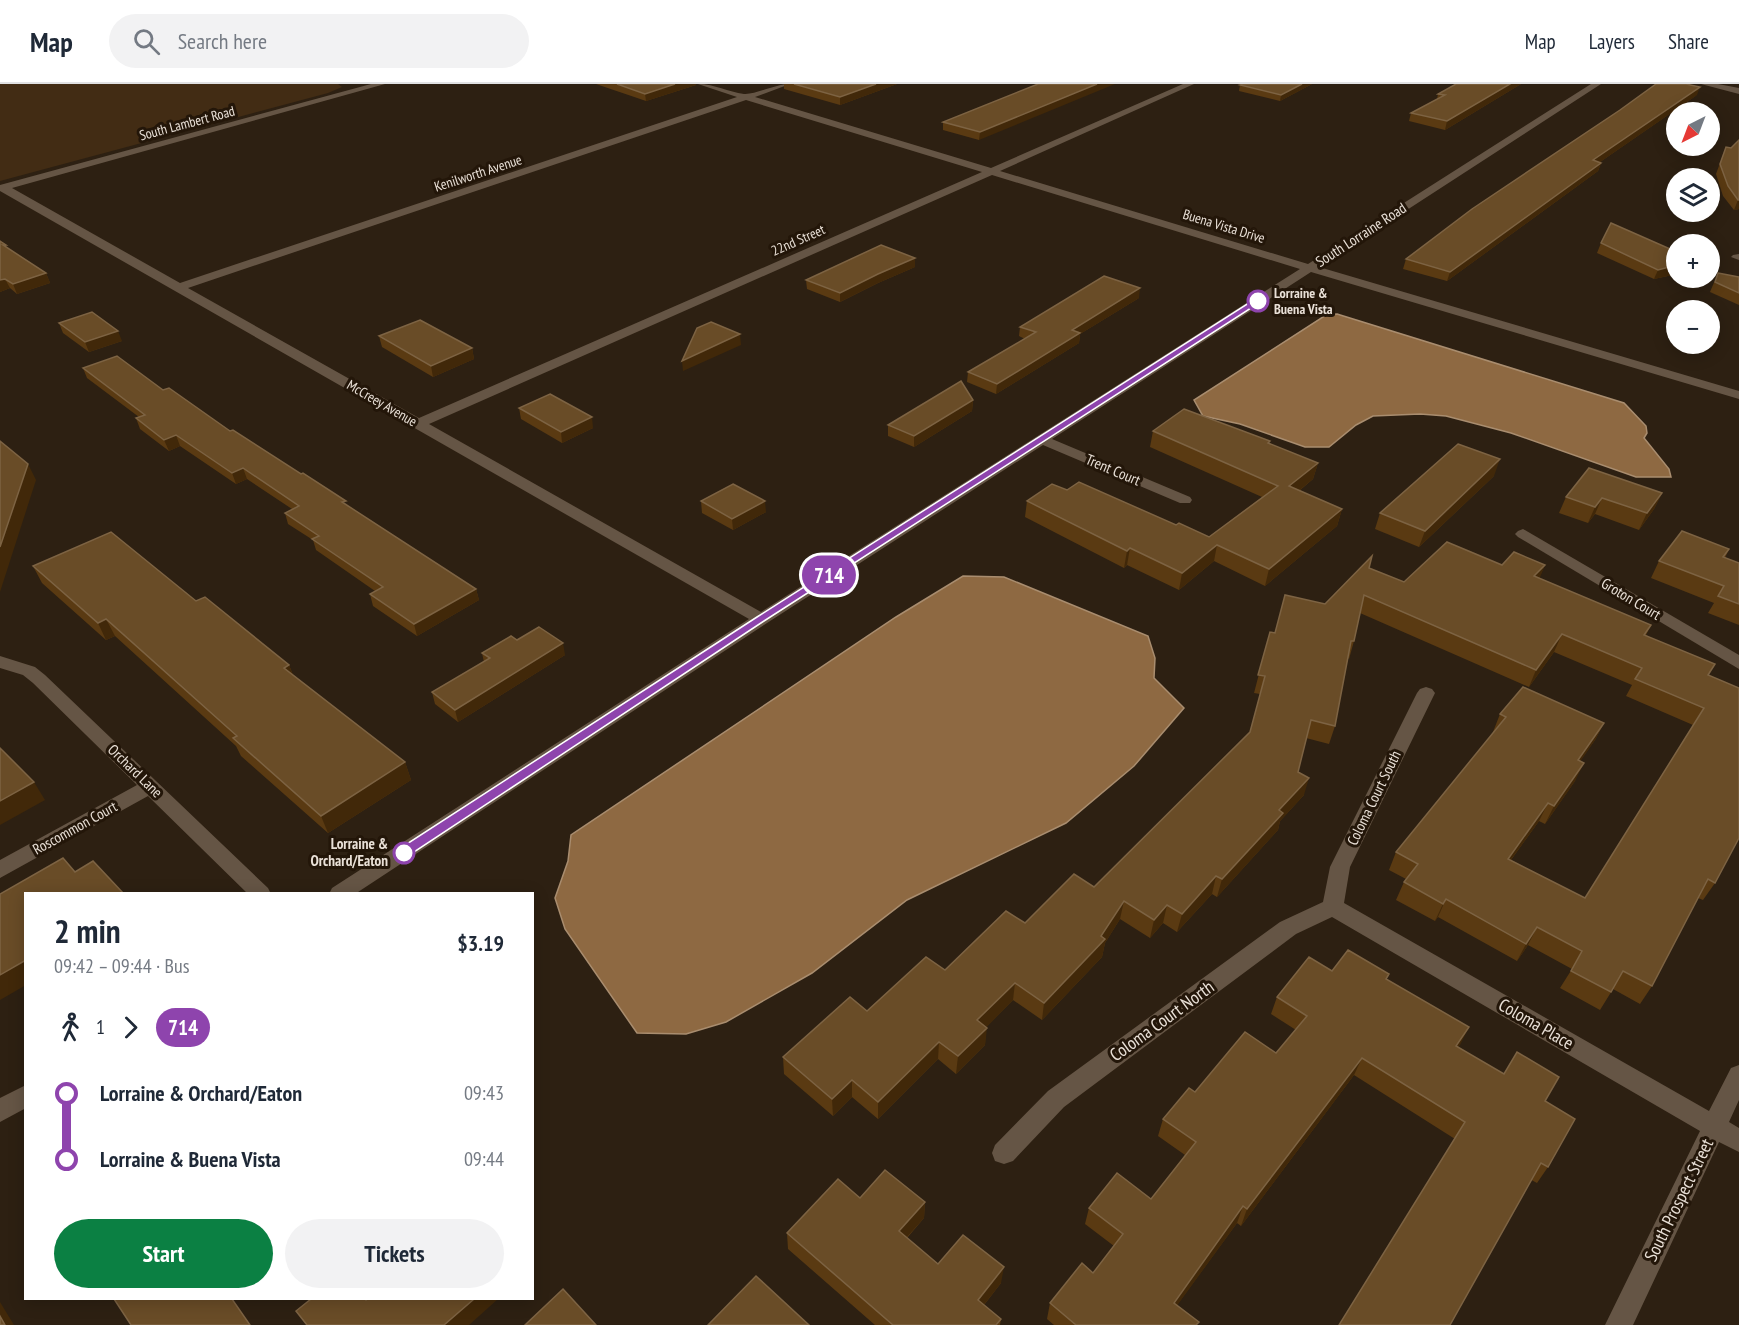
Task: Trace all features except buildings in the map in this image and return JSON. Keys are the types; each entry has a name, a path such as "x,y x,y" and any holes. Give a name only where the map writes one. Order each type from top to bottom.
{"street":[{"path":"350,84 363,89"},
{"name":"South Lambert Road","path":"2,187 381,84"},
{"name":"Buena Vista Drive","path":"702,84 1739,395"},
{"name":"Kenilworth Avenue","path":"179,287 786,84"},
{"name":"22nd Street","path":"418,424 1190,84"},
{"name":"South Lorraine Road","path":"342,892 760,619 1597,84"},
{"path":"1705,84 1739,91"},
{"name":"McCreey Avenue","path":"2,187 760,619"},
{"name":"Trent Court","path":"1041,439 1185,500"},
{"name":"Groton Court","path":"1522,534 1739,663"},
{"name":"Orchard Lane","path":"0,662 29,671 39,679 259,892"},
{"name":"Coloma Court South","path":"1333,908 1340,867 1426,693"},
{"name":"Roscommon Court","path":"0,870 150,786"},
{"name":"Coloma Place","path":"1333,908 1739,1141"},
{"name":"Coloma Court North","path":"1004,1153 1056,1098 1288,928 1333,908"},
{"name":"South Prospect Street","path":"1619,1325 1739,1075"},
{"path":"0,1111 24,1096"}],"shaded area":[{"path":"0,84 338,84 342,87 328,93 0,181"},
{"path":"1337,314 1624,403 1646,426 1647,433 1644,438 1669,469 1671,477 1636,477 1511,433 1446,416 1420,414 1373,416 1356,425 1329,447 1305,447 1240,424 1203,416 1194,400 1326,315"},
{"path":"963,576 1004,577 1148,636 1155,658 1154,678 1184,708 1134,766 1066,823 907,900 812,973 726,1022 686,1034 637,1033 565,929 555,898 568,861 571,835 896,617"}],"bus line":[{"name":"714","path":"404,853 760,619 1258,301"}],"place":[{"name":"Lorraine & Buena Vista","path":"1258,301"},
{"name":"Lorraine & Orchard/Eaton","path":"404,853"}]}
